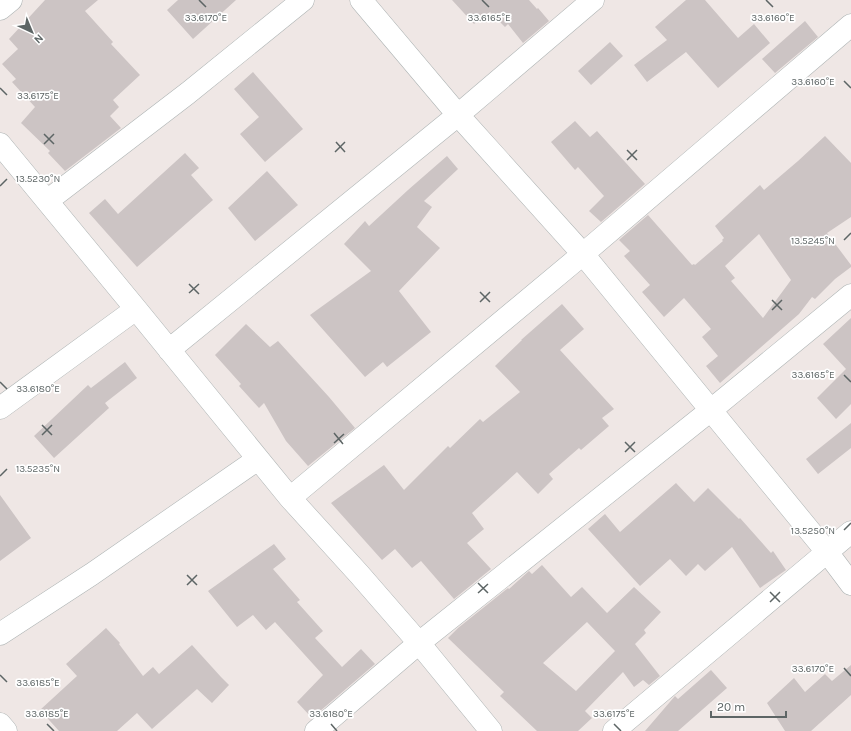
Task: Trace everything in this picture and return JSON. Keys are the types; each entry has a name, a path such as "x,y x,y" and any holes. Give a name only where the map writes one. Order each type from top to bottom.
{"street":[{"path":"0,9 11,0"},
{"path":"47,201 188,93 303,0"},
{"path":"361,0 458,115 583,254 827,552 851,584"},
{"path":"169,350 458,115 593,0"},
{"path":"290,498 583,254 851,24"},
{"path":"0,144 290,498 419,643 491,731"},
{"path":"316,731 419,643 711,410 851,295"},
{"path":"0,408 136,309"},
{"path":"0,634 92,574 258,459"},
{"path":"614,731 851,532"},
{"path":"0,724 6,731"}],"building":[{"path":"45,0 98,0 85,11 113,42 111,44 140,75 113,100 119,107 110,116 121,128 65,171 48,153 50,151 21,123 35,107 12,82 16,79 2,64 18,49 9,39"},
{"path":"178,0 236,0 193,39 167,10"},
{"path":"452,0 529,0 549,21 523,43 508,24 505,27 490,12 474,24"},
{"path":"686,0 705,0 738,38 754,24 770,43 718,88 686,52 647,82 634,65 667,40 655,27"},
{"path":"805,21 818,37 775,73 762,59"},
{"path":"610,42 623,56 591,85 578,71"},
{"path":"253,72 303,129 265,162 240,134 259,117 234,89"},
{"path":"575,121 590,137 597,131 645,184 601,222 589,211 604,196 578,167 575,170 551,142"},
{"path":"825,136 851,163 851,217 827,233 851,267 835,279 815,299 812,297 799,314 720,383 706,366 718,356 702,337 711,329 684,298 664,317 642,292 650,285 624,256 630,251 619,240 648,215 692,265 695,265 723,241 722,240 724,238 715,226 760,185 764,190","holes":["759,234 791,280 763,318 731,281 735,278 725,266"]},
{"path":"185,153 199,168 191,175 213,200 137,267 89,213 105,199 118,214"},
{"path":"447,156 458,169 424,201 432,207 417,227 440,248 399,291 431,332 387,367 383,362 365,377 310,315 371,271 344,244 365,221 369,226"},
{"path":"267,171 298,205 255,241 228,208"},
{"path":"562,304 584,329 560,350 614,409 602,418 609,426 581,450 579,448 549,474 553,479 538,494 517,472 472,513 484,529 467,543 491,569 454,599 421,561 412,568 395,549 382,560 331,503 384,465 404,490 448,446 450,448 480,419 483,422 520,392 495,366 521,340"},
{"path":"851,318 851,404 836,419 817,398 846,369 823,344"},
{"path":"246,324 270,347 278,341 355,428 308,466 286,441 264,403 259,408 239,386 241,384 215,355"},
{"path":"125,362 137,378 105,403 109,408 54,458 34,436 88,385 91,388"},
{"path":"851,423 851,448 818,474 806,459"},
{"path":"676,483 694,502 708,488 739,519 740,518 771,553 773,551 786,570 760,588 732,547 705,571 698,564 686,576 670,559 640,586 588,529 605,514 620,532"},
{"path":"0,495 31,538 0,561"},
{"path":"274,544 286,559 273,569 300,600 297,602 323,631 315,638 342,667 361,649 375,664 312,718 297,702 323,675 275,622 266,630 253,615 237,627 208,591"},
{"path":"542,565 571,597 582,587 607,613 634,587 661,612 644,630 646,633 635,644 660,676 649,685 643,680 634,687 623,672 585,711 592,718 578,731 537,731 500,696 504,692 448,638 458,628 508,588 509,589 529,571 532,574","holes":["587,622 615,651 576,691 543,663"]},
{"path":"106,628 120,643 119,644 143,676 153,667 159,674 192,645 229,685 212,703 197,689 152,729 137,713 117,731 59,731 40,710 77,676 66,664"},
{"path":"851,665 851,695 811,731 785,731 767,703 794,678 805,692 825,674 832,681"},
{"path":"711,670 727,688 678,731 645,731 675,696 678,699"}]}
